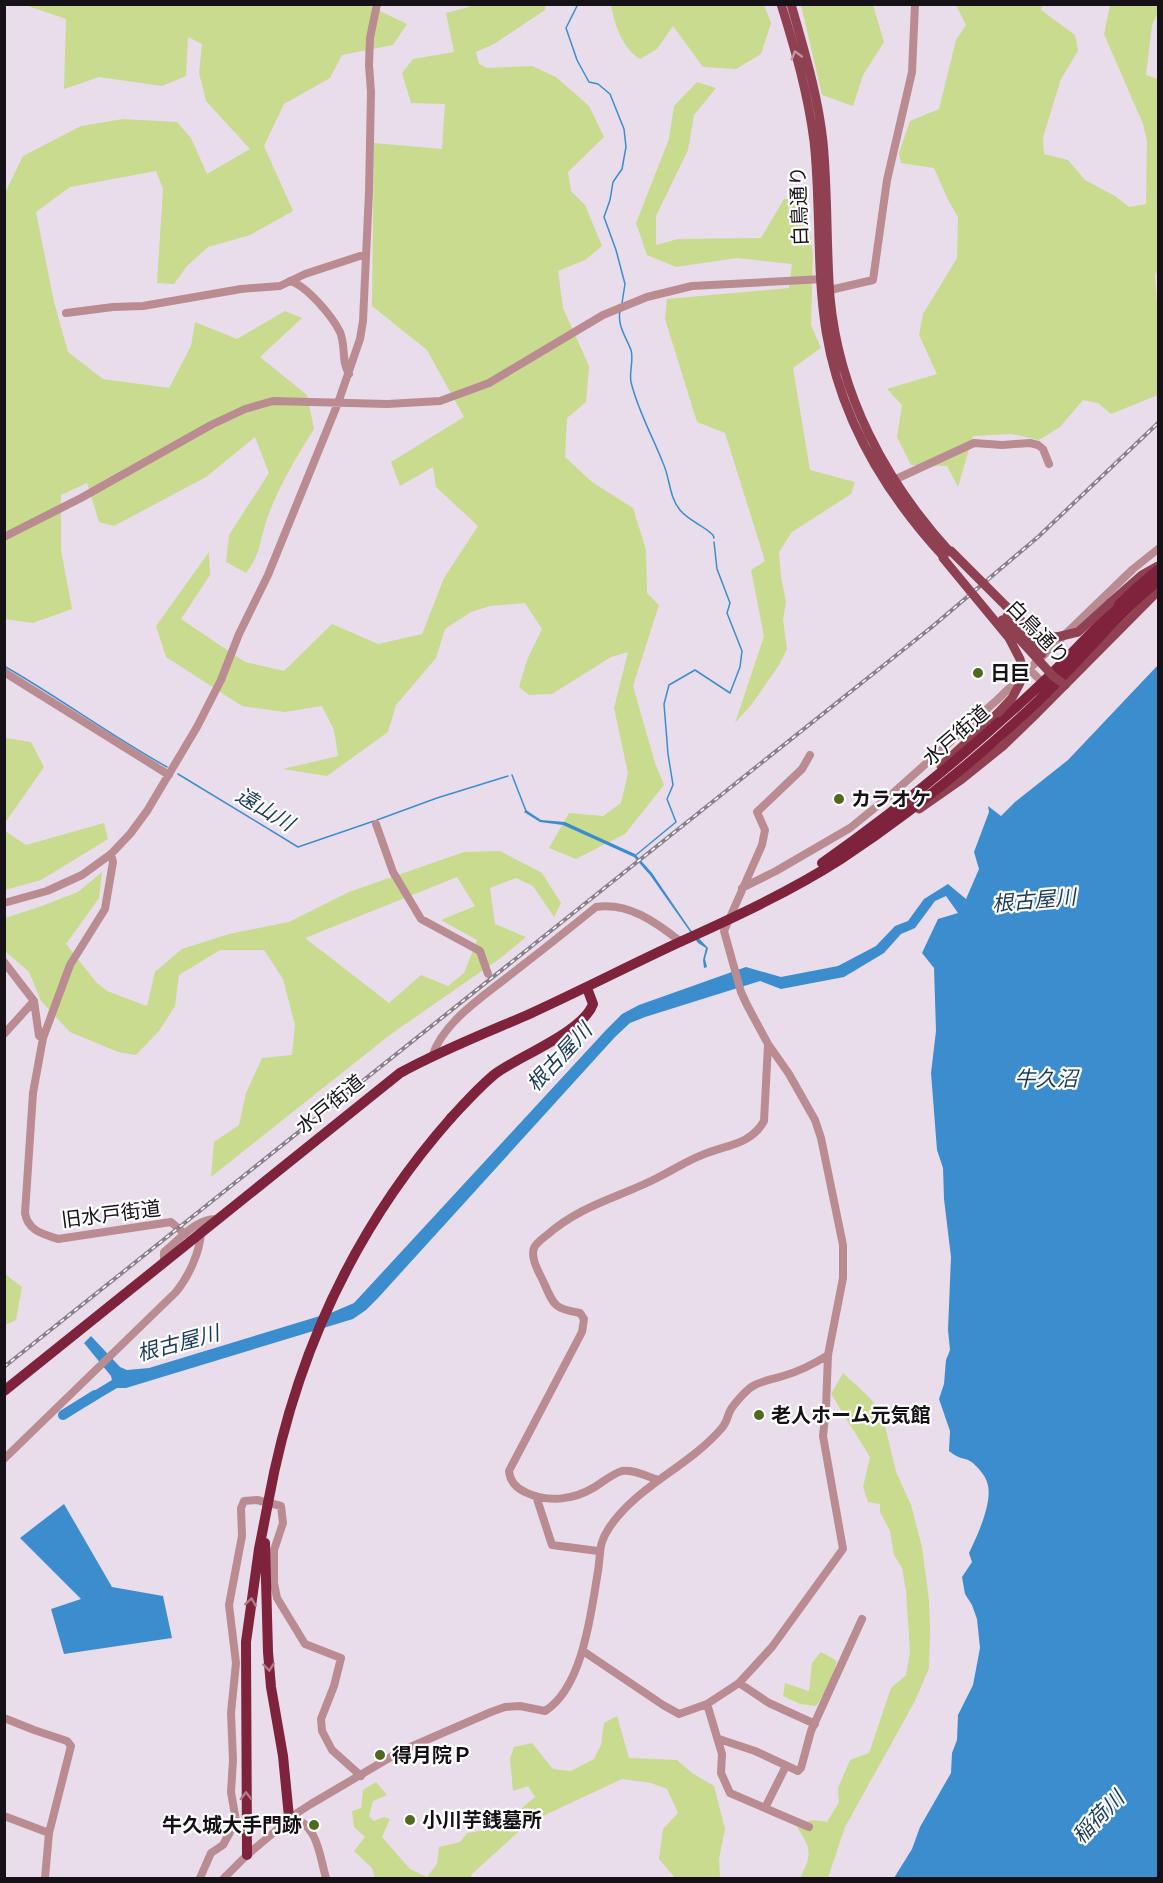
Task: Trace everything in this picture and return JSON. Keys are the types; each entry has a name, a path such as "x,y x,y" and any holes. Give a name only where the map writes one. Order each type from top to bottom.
{"highway":[{"name":"水戸街道","path":"860,841 1046,686 1120,603 1158,570"},
{"name":"水戸街道","path":"4,1391 400,1073 432,1056 587,988 765,903 860,841 980,753 1046,686 1158,581"},
{"path":"247,1855 246,1642 259,1549 281,1437 311,1347 349,1263 378,1214 411,1166 451,1118 494,1075 552,1041 584,1017 592,1004 587,988"},
{"path":"265,1525 271,1687 291,1817"}],"main road":[{"name":"白鳥通り","path":"781,4 805,87 814,143 825,279 830,290 835,332 852,396 875,449 934,541"},
{"name":"白鳥通り","path":"791,4 814,86 823,143 825,279 822,299 830,352 854,424 892,494 1053,676 1065,685"},
{"path":"947,554 1018,620 1039,634 1058,637 1078,632 1142,575 1158,565"},
{"path":"916,792 998,713 1012,698 1020,684 1022,667 1009,638 947,554"},
{"path":"860,841 880,836 962,779 1003,746 1158,591"}],"street":[{"path":"4,903 47,891 82,875 111,854 130,834 147,811 197,727 221,680 239,634 289,527 349,374 360,339 363,321 369,192 370,38 377,4"},
{"path":"830,290 873,280 887,180 912,72 915,4"},
{"path":"66,313 143,306 241,289 280,286 305,274 366,254"},
{"path":"4,537 81,498 211,424 246,409 273,401 387,404 440,401 489,383 603,315 633,301 680,288 825,279"},
{"path":"290,281 307,290 340,332 344,366 349,374"},
{"path":"894,480 974,443 1038,445 1043,449 1049,464"},
{"path":"742,888 850,828 927,764 1133,569 1158,549"},
{"path":"1029,669 1046,686"},
{"path":"4,672 169,775"},
{"path":"583,1651 679,1714 707,1704 739,1683 772,1647 843,1549 823,1436 828,1355 843,1278 843,1245 822,1138 815,1120 789,1074 768,1044 741,992 724,931 726,921 764,837 765,830 757,812 802,769 810,755"},
{"path":"376,824 387,859 421,919 480,951 488,974"},
{"path":"850,828 860,841"},
{"path":"4,962 34,1001 39,1036 43,1038 70,965 105,909 113,862 111,854"},
{"path":"432,1056 434,1049 462,1014 596,907 614,906 636,912 681,942"},
{"path":"4,1034 34,1001"},
{"name":"旧水戸街道","path":"43,1038 33,1093 25,1213 26,1221 34,1230 43,1236 58,1239 171,1222 184,1234 208,1218 217,1219"},
{"path":"659,1480 625,1471 591,1489 571,1497 557,1499 536,1496 515,1486 509,1479 508,1472 582,1332 584,1319 580,1313 562,1310 551,1299 533,1252 535,1246 551,1232 591,1206 655,1179 703,1154 749,1139 760,1129 764,1121 768,1044"},
{"path":"4,1459 182,1285 200,1243 201,1232"},
{"path":"164,1262 164,1252 184,1234"},
{"path":"224,1878 291,1817 401,1751 505,1707 520,1706 544,1712 553,1706 564,1694 573,1678 583,1651 599,1568 598,1551 618,1514 699,1450 722,1428 729,1417 730,1410 753,1386 814,1365 828,1355"},
{"path":"536,1496 552,1545 598,1551"},
{"path":"200,1878 211,1853 223,1845 236,1821 231,1792 233,1760 231,1713 236,1663 230,1605 242,1536 241,1508 244,1501 256,1500 281,1506 283,1522 274,1550 274,1583 277,1598 305,1644 341,1658 334,1686 321,1719 322,1731 332,1750 361,1776"},
{"path":"719,1739 755,1751 798,1771 801,1768 814,1724 862,1619"},
{"path":"739,1683 769,1703 814,1724"},
{"path":"707,1704 719,1739 722,1754 721,1773 730,1793 809,1827"},
{"path":"4,1718 67,1741 71,1746 49,1833 45,1878"},
{"path":"765,1808 786,1766"},
{"path":"4,1816 49,1833"},
{"path":"291,1817 307,1824 316,1840 326,1878"}],"green space":[{"path":"25,5 367,5 407,24 393,45 342,55 330,78 284,104 264,146 293,211 250,235 208,247 187,266 174,284 157,283 163,189 156,171 70,187 36,212 54,302 68,352 103,379 169,388 191,346 195,322 237,339 285,311 302,318 260,357 307,395 314,429 277,494 257,553 246,573 226,562 229,535 269,473 255,437 206,477 114,526 99,522 87,483 61,495 61,550 72,609 33,623 5,619 4,195 23,156 81,126 123,119 177,122 191,138 207,174 250,149 206,101 199,73 202,44 188,37 186,76 162,86 99,77 64,89 66,19"},
{"path":"476,5 546,5 545,10 494,44 476,52 479,64 487,68 532,66 556,77 589,106 604,137 568,172 571,191 585,205 602,246 585,260 558,271 563,308 589,366 586,402 567,418 565,457 592,482 633,508 646,550 647,593 659,605 633,686 655,763 664,785 625,834 576,859 549,848 569,813 603,816 621,803 628,773 614,708 628,652 611,657 552,694 529,695 519,687 527,660 542,629 525,603 490,606 471,612 445,629 436,658 396,705 388,732 327,776 283,769 338,756 334,730 322,706 285,712 242,706 166,657 156,626 209,552 210,575 181,619 245,662 284,671 332,624 378,644 422,634 444,578 478,526 436,487 433,467 400,486 391,462 464,417 427,350 372,306 374,143 442,149 445,104 411,103 402,73 413,59 454,52 446,13"},
{"path":"611,5 764,5 771,23 761,54 736,69 703,67 673,26 657,49 640,59 634,55 620,35"},
{"path":"801,5 873,5 884,42 863,75 853,106 822,95"},
{"path":"956,5 1043,5 1041,10 1075,35 1078,51 1061,79 1043,137 1044,154 1068,160 1085,180 1115,196 1129,207 1146,204 1147,141 1143,124 1104,34 1110,5 1158,5 1158,12 1152,25 1146,75 1158,79 1158,270 1155,275 1158,318 1158,395 1111,414 1098,403 1083,400 1060,427 1039,440 1011,434 973,436 958,487 947,466 911,465 897,437 902,405 887,389 937,374 919,335 923,314 957,258 958,217 934,168 901,163 899,153 910,121 939,109 956,40 966,25"},
{"path":"697,82 716,88 694,115 688,150 656,216 656,245 678,239 761,238 784,199 805,200 813,253 811,325 821,348 793,368 810,470 855,482 851,494 792,532 779,552 786,602 783,619 787,649 779,665 752,704 735,723 764,636 751,570 765,561 725,433 697,422 665,319 667,299 789,288 792,264 737,258 676,267 647,255 636,223 669,139 674,106"},
{"path":"5,738 31,742 44,767 5,823"},
{"path":"104,823 108,839 41,880 5,890 5,831 26,845"},
{"path":"500,851 542,873 561,903 554,917 533,886 516,878 490,888 495,924 526,937 502,957 391,1034 211,1177 214,1142 239,1125 246,1093 262,1058 292,1055 295,1025 283,979 264,950 220,950 179,975 175,1006 159,1031 136,1055 118,1052 70,1032 41,1001 29,972 5,951 5,918 78,892 102,872 99,898 66,944 96,982 107,991 147,1006 155,972 182,949 229,934 289,922 349,892 464,852","holes":["457,877 475,906 441,920 477,940 464,973 448,986 421,975 389,1003 305,938"]},
{"path":"5,1274 22,1287 16,1320 5,1325"},
{"path":"843,1373 868,1396 882,1413 896,1472 911,1505 922,1547 929,1600 929,1668 915,1701 845,1827 828,1878 800,1878 809,1852 797,1827 812,1820 827,1822 839,1802 838,1788 850,1760 869,1753 891,1688 906,1675 910,1652 906,1591 902,1568 894,1555 890,1531 880,1512 880,1504 868,1502 863,1487 870,1457 831,1394"},
{"path":"821,1652 837,1661 829,1686 816,1706 800,1704 783,1696 785,1683 809,1691 812,1663"},
{"path":"617,1716 629,1758 677,1760 692,1773 714,1786 725,1829 719,1859 720,1878 675,1878 659,1859 663,1829 678,1813 667,1789 651,1783 622,1779 528,1823 471,1875 472,1878 375,1878 372,1868 354,1851 365,1837 354,1827 352,1811 361,1808 363,1790 376,1782 387,1795 373,1801 369,1816 374,1821 384,1817 390,1819 382,1837 410,1869 427,1877 437,1864 439,1847 460,1842 467,1833 486,1830 512,1821 535,1797 528,1786 513,1791 510,1758 514,1747 532,1743 553,1769 571,1771 594,1759 601,1745 604,1723"}],"water":[{"name":"牛久沼","path":"1158,665 1158,1878 894,1878 912,1849 920,1827 951,1773 952,1753 957,1740 958,1715 973,1685 980,1648 977,1619 965,1594 962,1577 972,1562 969,1553 984,1518 989,1490 985,1477 973,1463 949,1451 950,1431 939,1399 950,1350 948,1330 951,1257 943,1168 937,1150 931,1073 936,1031 934,968 922,953 938,919 958,913 946,896 935,901 915,928 901,934 884,953 844,977 781,989 760,981 630,1023 378,1298 353,1319 126,1388 117,1388 85,1407 84,1397 112,1380 84,1343 91,1336 120,1367 127,1370 149,1368 333,1312 354,1303 622,1014 639,1005 746,967 781,977 838,966 876,946 895,926 908,921 924,899 948,884 966,899 979,869 974,852 989,812 988,806 1001,816 1068,760"},
{"path":"526,810 541,820 565,822 635,854 652,873 690,929 708,948 705,959 707,967 704,968 703,960 706,948 698,943 650,875 634,857 563,825 540,822 524,812"},
{"path":"64,1504 112,1587 163,1596 172,1638 64,1654 51,1609 81,1599 20,1538"}],"waterway":[{"path":"578,4 566,28 577,60 589,82 598,84 610,94 624,129 626,147 622,169 613,182 604,217 625,284 622,303"},
{"path":"620,311 621,326 632,354 631,382 634,393 665,469 676,505 714,538"},
{"path":"636,855 676,822 667,799 673,785 664,704 669,685 695,670 730,693 740,667 742,651 727,613 730,603 717,569 714,542"},
{"name":"遠山川","path":"4,666 167,767"},
{"name":"遠山川","path":"178,774 298,847 374,821"},
{"name":"遠山川","path":"512,775 526,811"},
{"name":"遠山川","path":"377,820 508,776"},
{"name":"根古屋川","path":"63,1415 95,1395"}],"railway":[{"path":"4,1367 933,626 1038,537 1158,423"}],"place":[{"name":"日巨","path":"978,673"},
{"name":"カラオケ","path":"839,799"},
{"name":"老人ホーム元気館","path":"759,1415"},
{"name":"得月院Ｐ","path":"380,1755"},
{"name":"小川芋銭墓所","path":"410,1820"},
{"name":"牛久城大手門跡","path":"314,1825"}],"water label":[{"name":"稲荷川","path":"1098,1817"}]}
